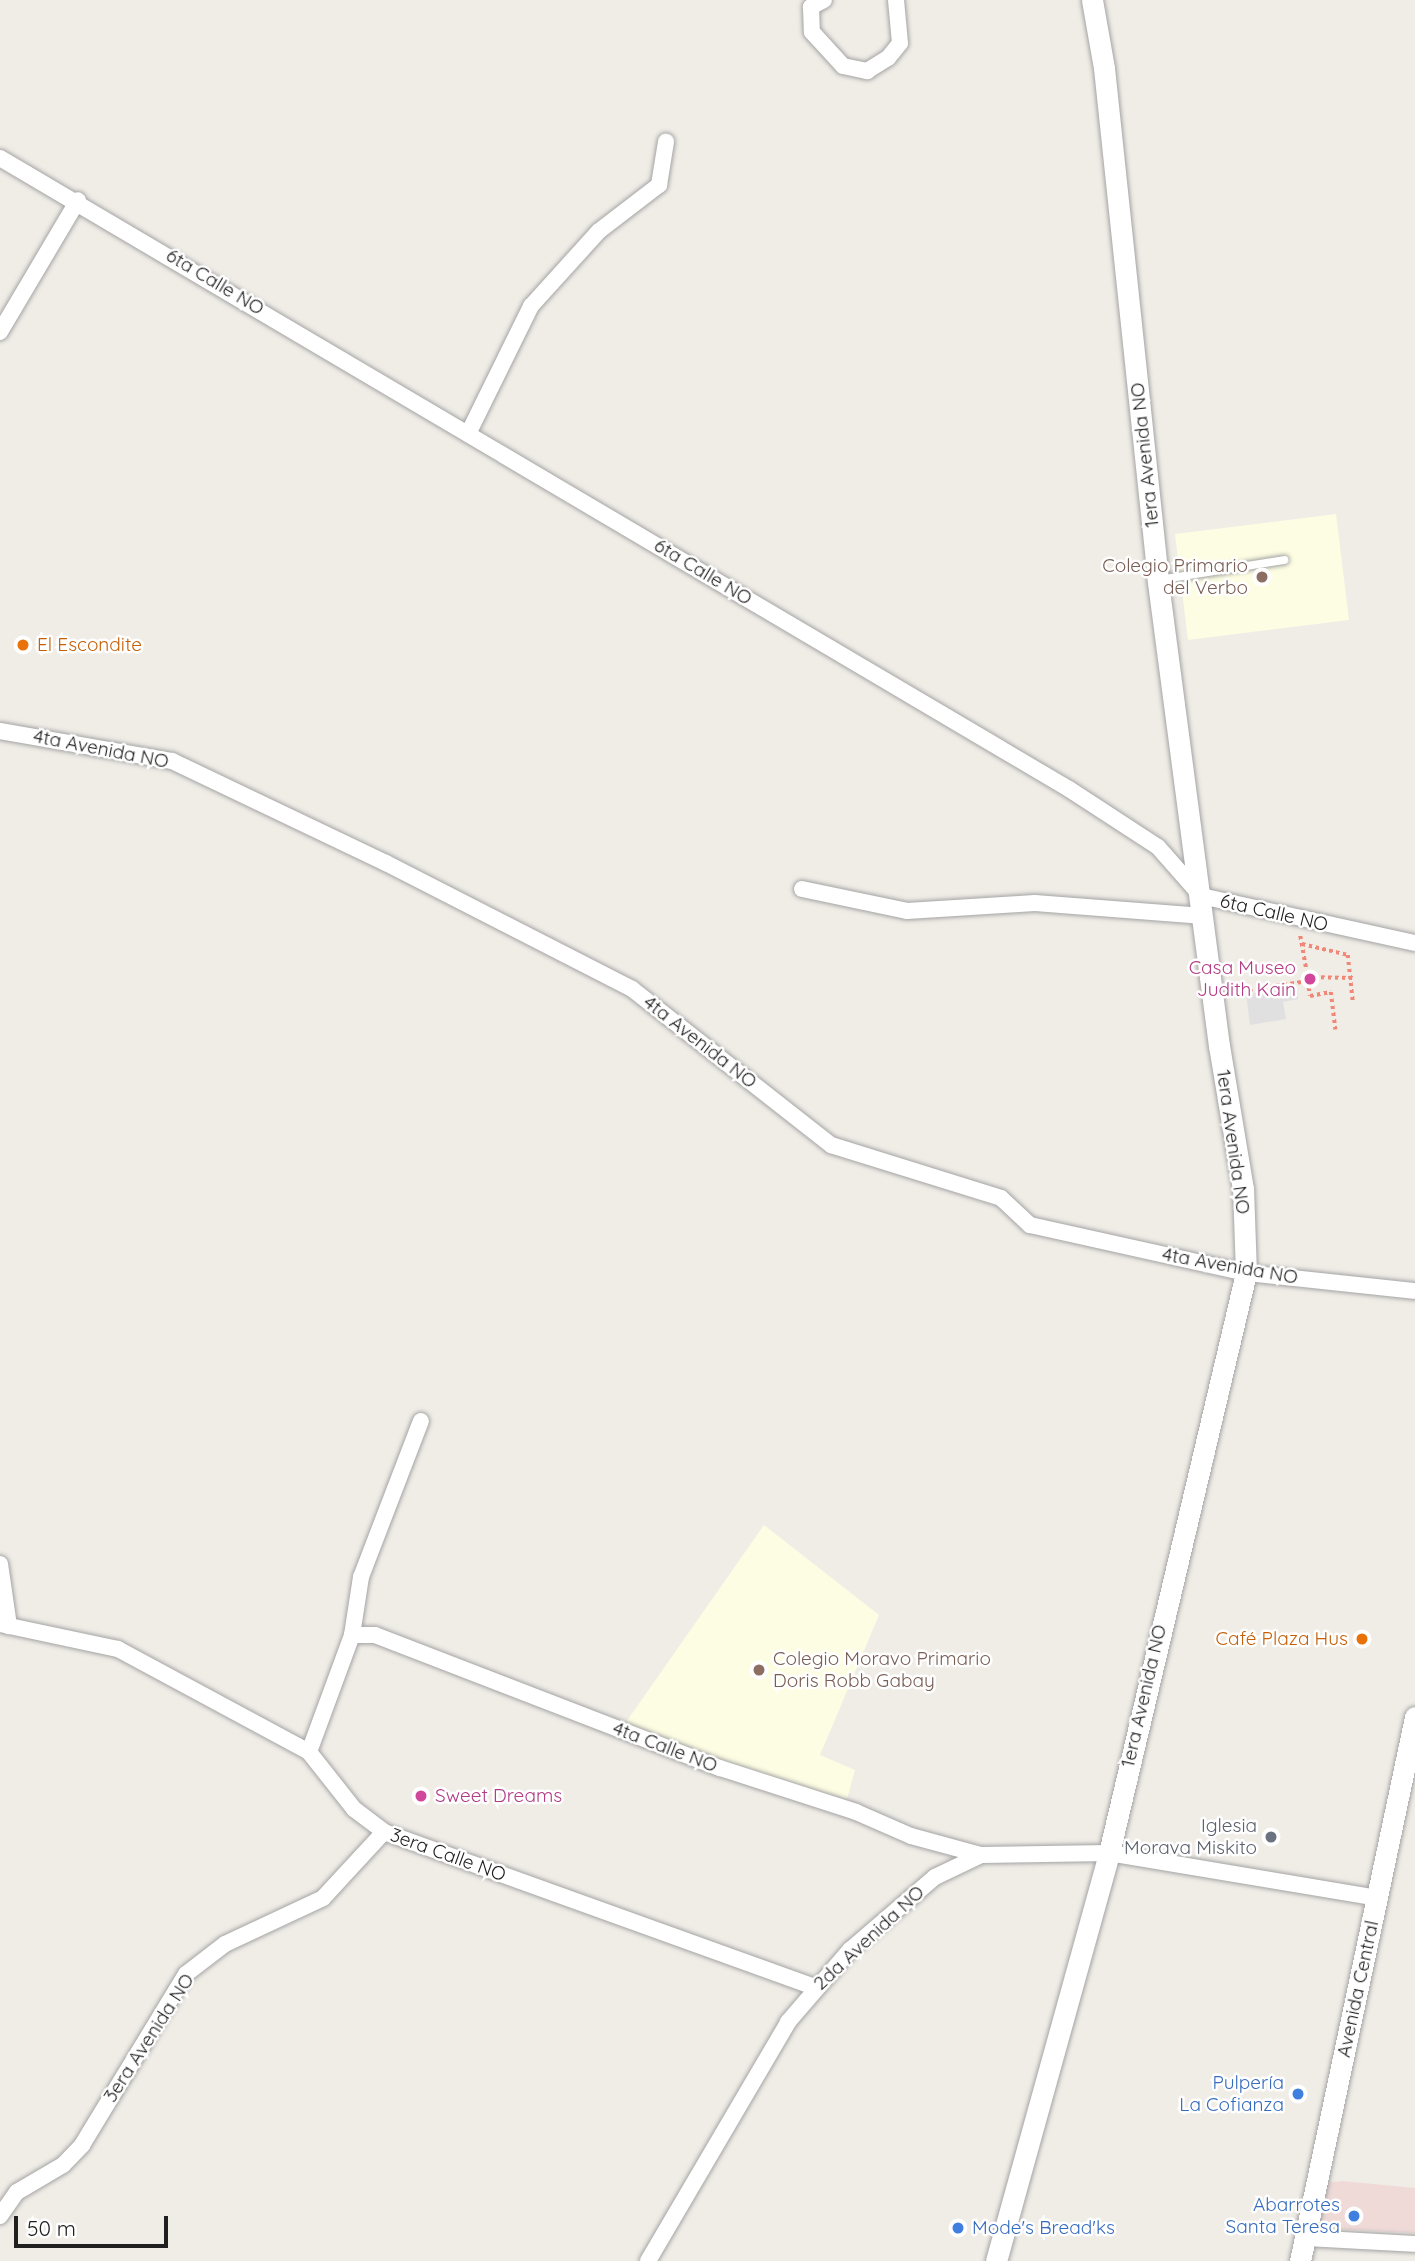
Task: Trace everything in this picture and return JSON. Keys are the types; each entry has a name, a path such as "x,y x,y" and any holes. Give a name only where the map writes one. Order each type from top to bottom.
{"street":[{"path":"824,0 811,7 812,32 843,66 867,71 888,58 900,43 896,0"},
{"name":"1era Avenida NO","path":"996,2261 1109,1853 1246,1273 1243,1189 1219,1046 1158,579 1104,68 1092,0"},
{"path":"468,434 531,306 599,231 659,185 666,142"},
{"name":"6ta Calle NO","path":"0,158 78,200 1069,789 1158,847 1202,906 1415,943"},
{"path":"0,332 78,200"},
{"name":"4ta Avenida NO","path":"0,731 172,761 386,863 632,989 831,1145 1000,1198 1030,1225 1246,1273 1415,1291"},
{"path":"802,889 907,911 1035,903 1202,906"},
{"path":"309,1752 352,1635 361,1577 421,1421"},
{"path":"0,1564 5,1625"},
{"name":"3era Calle NO","path":"5,1625 118,1649 309,1752 354,1809 384,1832 815,1987"},
{"name":"4ta Calle NO","path":"352,1635 375,1635 398,1643 720,1768 856,1812 911,1836 981,1855"},
{"name":"Avenida Central","path":"1300,2261 1415,1717"},
{"name":"3era Avenida NO","path":"0,2216 17,2192 62,2165 82,2145 186,1975 225,1944 323,1898 384,1832"},
{"name":"2da Avenida NO","path":"648,2261 768,2054 815,1987 935,1877 981,1855 1109,1853 1377,1898"},
{"path":"1304,2238 1415,2244"}],"lane":[{"path":"1158,579 1284,560"}],"path":[{"path":"1299,930 1310,996 1331,992 1336,1030"},
{"path":"1302,944 1337,949 1348,956 1353,978 1353,1002"},
{"path":"1249,990 1308,979 1353,978"}],"shaded area":[{"name":"Colegio Primario del Verbo","path":"1336,514 1349,620 1188,640 1175,534"},
{"path":"1296,987 1298,999 1283,1002 1286,1019 1250,1025 1246,994"},
{"name":"Colegio Moravo Primario Doris Robb Gabay","path":"764,1525 879,1615 820,1755 855,1770 847,1799 723,1764 624,1725"},
{"path":"1342,2181 1415,2188 1415,2233 1315,2228 1326,2183"}],"place":[{"name":"Colegio Primario del Verbo","path":"1262,577"},
{"name":"El Escondite","path":"23,645"},
{"name":"Casa Museo Judith Kain","path":"1310,979"},
{"name":"Café Plaza Hus","path":"1362,1639"},
{"name":"Colegio Moravo Primario Doris Robb Gabay","path":"759,1670"},
{"name":"Sweet Dreams","path":"421,1796"},
{"name":"Iglesia Morava Miskito","path":"1271,1837"},
{"name":"Pulpería La Cofianza","path":"1298,2094"},
{"name":"Abarrotes Santa Teresa","path":"1354,2216"},
{"name":"Mode's Bread'ks","path":"958,2228"}]}
